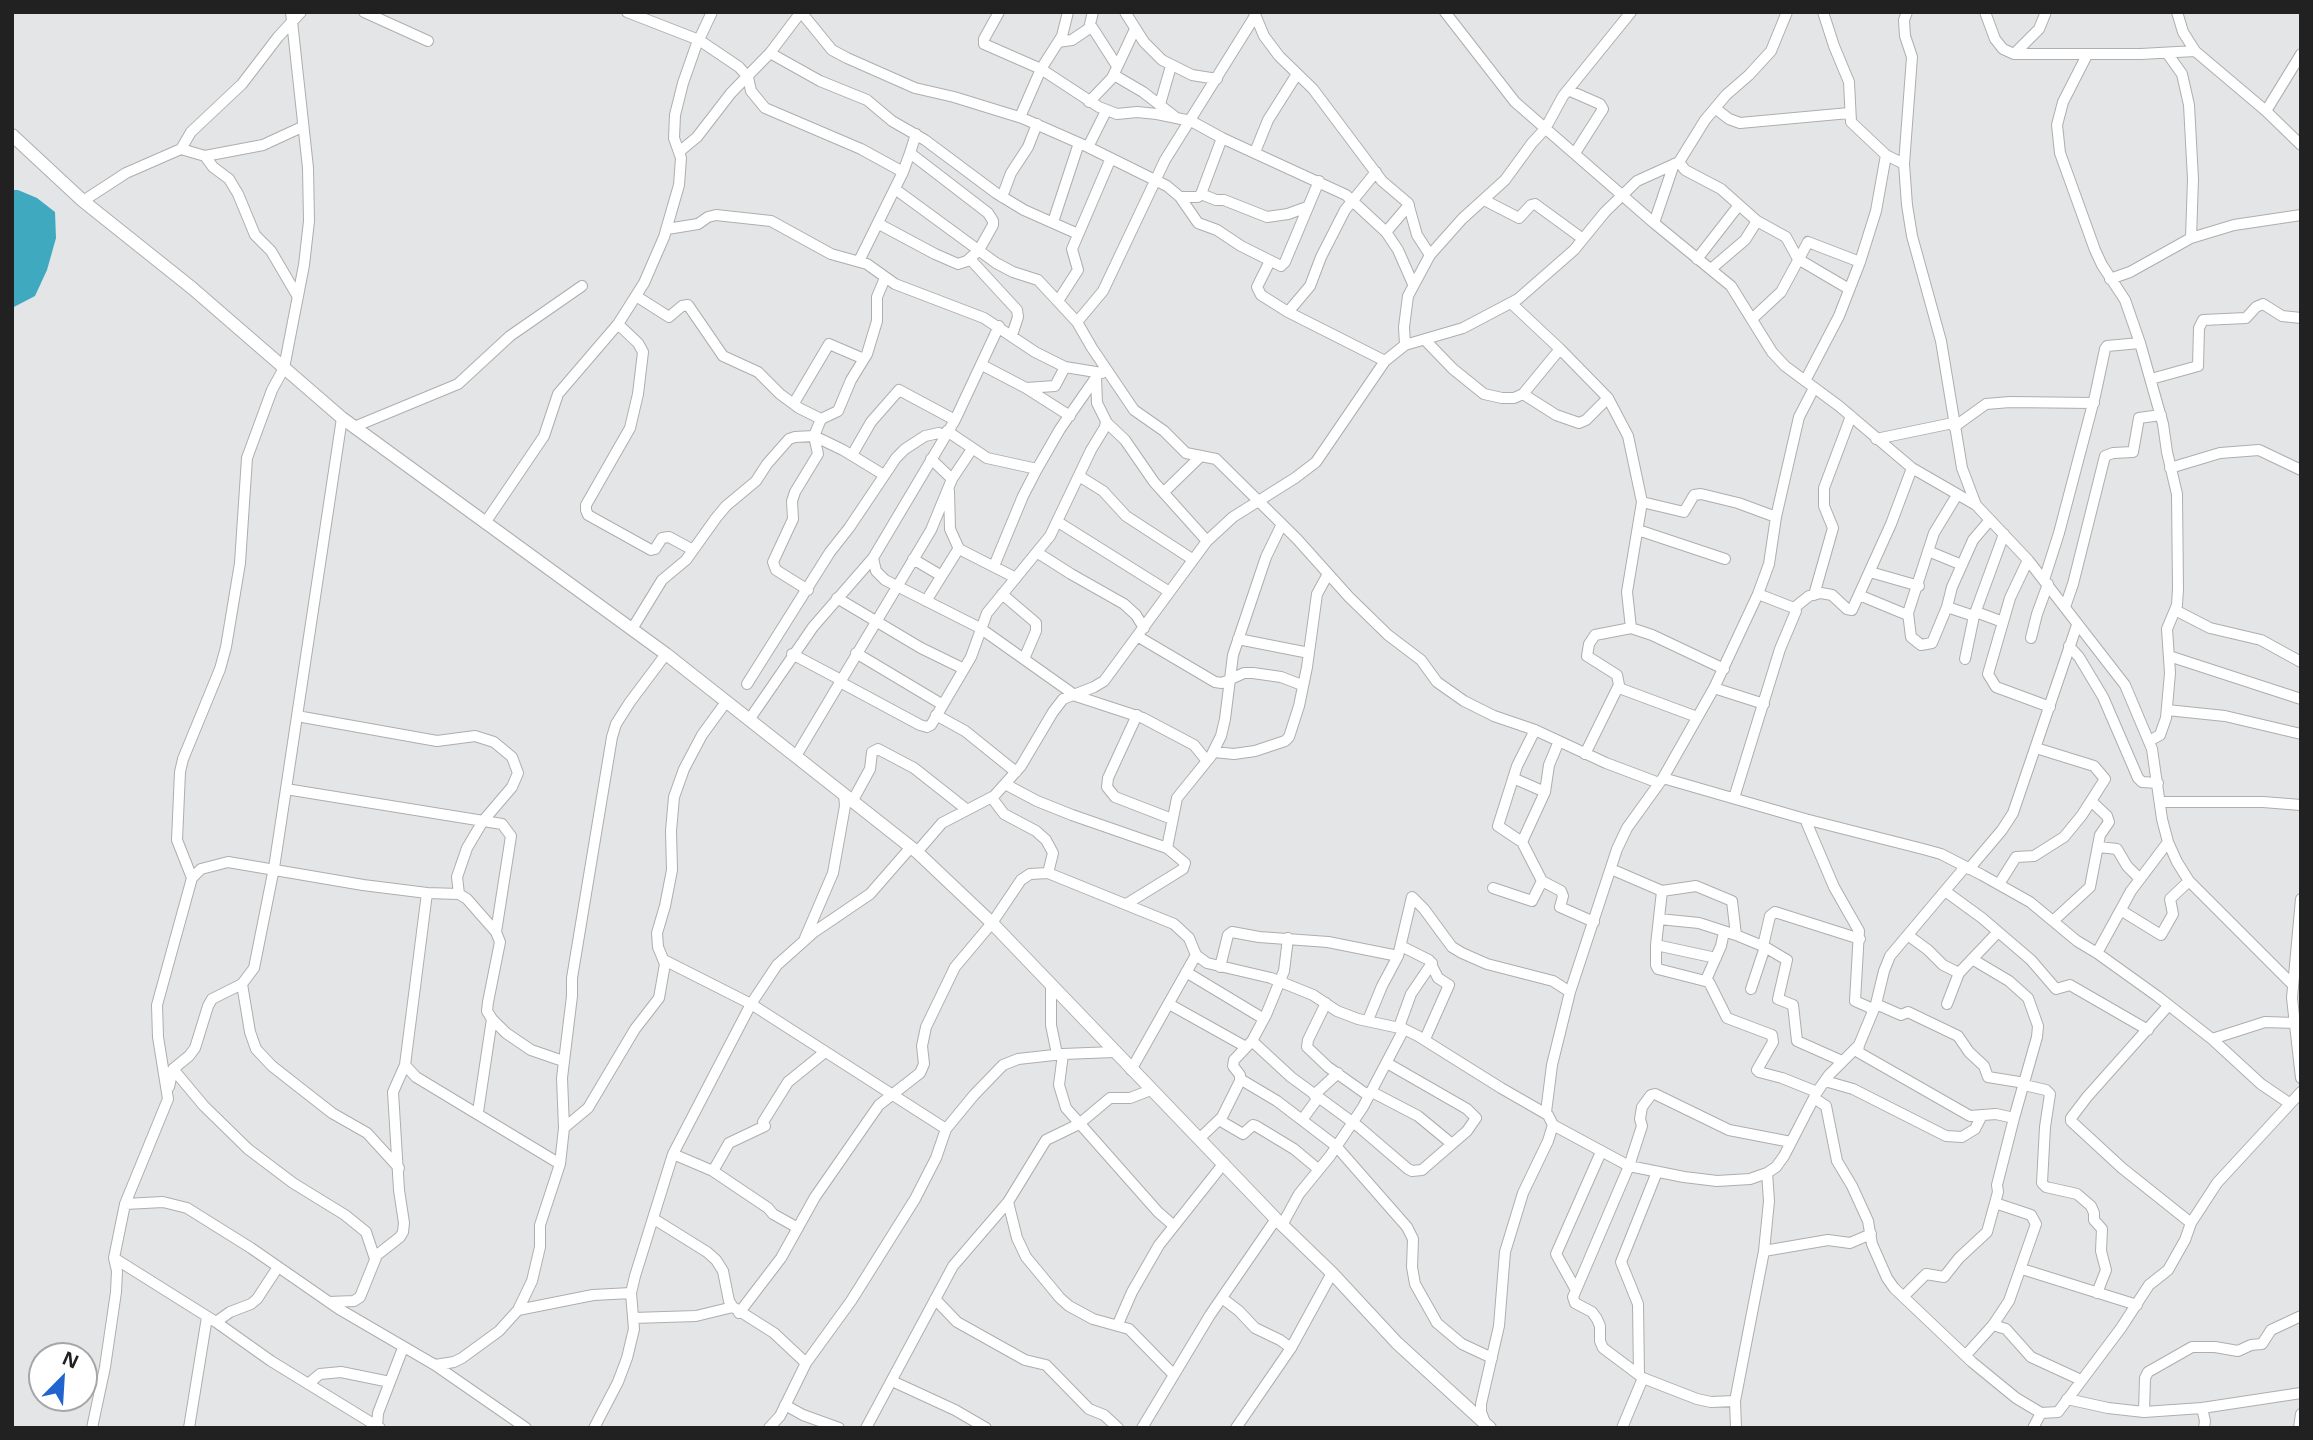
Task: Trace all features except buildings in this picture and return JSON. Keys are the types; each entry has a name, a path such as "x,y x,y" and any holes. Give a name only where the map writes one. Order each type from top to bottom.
{"street":[{"path":"83,201 126,173 181,149 191,132 242,84 292,17 301,12"},
{"path":"364,12 428,41"},
{"path":"627,12 699,40 739,67 748,77 751,91 765,108 860,149 903,172"},
{"path":"485,523 544,436 558,394 618,324 645,283 667,229 679,185 681,158 675,146 675,115 683,83 712,12"},
{"path":"679,152 697,137 801,12 832,50 847,58 915,88 1020,117 1157,180 1180,197 1198,223 1217,230 1270,261 1283,265 1319,181"},
{"path":"999,12 984,38 984,44 1041,69 1089,102 1117,114 1137,112 1174,116 1191,121 1222,138 1319,181 1353,200 1386,232 1398,250 1413,284"},
{"path":"1020,117 1041,69 1058,42 1068,12"},
{"path":"1093,12 1089,22 1115,70 1174,116"},
{"path":"1125,12 1135,29 1157,55 1171,66 1192,75 1217,79"},
{"path":"1445,12 1516,102 1735,291 1779,359 1912,468 1976,505 2028,560 2077,625 2118,673 2133,701 2149,741 2168,842 2189,881 2296,979"},
{"path":"1405,345 1405,308 1413,284 1430,256 1462,219 1505,180 1545,129 1568,90 1631,12"},
{"path":"594,1428 627,1358 634,1329 631,1293 642,1249 654,1219 673,1154 751,1004 777,965 830,920 870,894 942,823 992,798 1016,772 1059,703 1073,694 1101,683 1207,541 1233,517 1316,462 1385,361 1405,345 1464,328 1511,303 1562,262 1605,212 1642,178 1676,163 1685,155 1697,132 1726,95 1771,51 1787,12"},
{"path":"1823,12 1833,46 1849,82 1849,113 1856,128 1886,155 1903,164"},
{"path":"1907,12 1904,20 1905,36 1912,57 1903,164 1912,236 1941,341 1962,468 1976,505"},
{"path":"1985,12 1994,39 2003,49 2014,54 2087,55 2195,51"},
{"path":"2014,54 2039,29 2046,12"},
{"path":"2177,12 2183,32 2195,51 2266,111 2301,145"},
{"path":"1254,14 1264,36 1279,56 1313,89 1376,172 1409,205 1417,235 1430,256"},
{"path":"1077,322 1103,290 1177,139 1217,79 1254,14"},
{"path":"192,878 177,840 180,772 220,669 226,646 240,563 247,458 272,390 284,368 304,265 309,221 308,168 292,17"},
{"path":"1058,42 1072,40 1091,27"},
{"path":"1089,102 1104,89 1135,29"},
{"path":"769,53 820,81 867,100 1002,197 1078,234"},
{"path":"2167,53 2182,74 2189,105 2193,179 2191,238"},
{"path":"2266,111 2301,54"},
{"path":"2087,55 2063,102 2057,125 2060,153 2091,240 2110,279 2125,300 2140,343 2161,415 2177,494 2178,589 2175,610 2167,629 2170,673 2167,710 2161,733 2149,741"},
{"path":"1160,104 1171,66"},
{"path":"1255,152 1263,128 1297,74"},
{"path":"1568,90 1600,104 1603,109 1575,153"},
{"path":"1716,109 1740,123 1849,113"},
{"path":"1053,222 1084,145 1106,111"},
{"path":"1002,197 1037,124"},
{"path":"181,149 205,156 263,145 302,127"},
{"path":"859,261 903,172 916,134"},
{"path":"12,135 83,201 192,288 342,418 666,654 914,849 992,922 1114,1052 1332,1273 1397,1343 1488,1426"},
{"path":"1180,197 1198,197 1201,194 1222,138"},
{"path":"878,224 956,263 970,259 993,225 992,219 910,153"},
{"path":"1546,1112 1552,1065 1570,992 1627,828 1661,780 1714,688 1758,594 1769,564 1776,517 1799,417 1809,385 1860,262 1876,211 1886,155"},
{"path":"205,156 213,167 229,179 255,235 271,251 298,297"},
{"path":"1058,301 1078,270 1072,251 1111,158"},
{"path":"1676,163 1721,189 1757,221 1786,237 1798,260 1849,289"},
{"path":"1654,223 1676,163"},
{"path":"1288,312 1307,291 1332,234 1353,200 1376,172"},
{"path":"895,188 1006,269 1037,279 1077,322 1101,375 1134,410 1164,431 1184,452 1216,459 1388,635 1421,660 1432,677 1444,687 1494,716 1535,730 1585,754 1661,780 1941,854 2030,902 2077,941 2212,1039 2261,1084 2288,1103"},
{"path":"1201,194 1267,217 1288,214 1307,207"},
{"path":"1484,200 1519,218 1535,204 1583,239"},
{"path":"1386,232 1409,205"},
{"path":"1697,258 1739,205"},
{"path":"667,229 698,224 716,215 764,219 791,230 831,254 859,261 885,278 999,326 1035,352 1065,367 1101,375"},
{"path":"2110,279 2130,272 2191,238 2234,225 2301,215"},
{"path":"1711,269 1745,240 1757,221"},
{"path":"1752,319 1779,294 1805,244 1810,241 1860,262"},
{"path":"970,259 1017,310 1018,317 1012,335"},
{"path":"1270,261 1257,290 1265,298 1385,361"},
{"path":"808,590 776,570 772,564 793,519 792,502 795,492 818,455 814,436 821,419 838,411 851,380 864,359 877,321 877,297 885,278"},
{"path":"354,427 458,384 510,336 582,286"},
{"path":"636,296 668,317 682,306 688,305 723,356 758,372 780,394 821,419"},
{"path":"1511,303 1608,398 1628,436 1643,502 1627,592 1631,628"},
{"path":"2151,379 2198,366 2199,324 2203,320 2246,318 2263,304 2283,316 2301,318"},
{"path":"618,324 638,343 643,352 639,384 630,428 586,505 586,510 588,515 651,550 662,538 669,537 692,550"},
{"path":"749,720 792,654 873,558 955,419 999,326"},
{"path":"1425,340 1453,369 1484,394 1502,398 1520,397 1560,349"},
{"path":"2031,638 2107,346 2140,343"},
{"path":"794,403 829,344 864,359"},
{"path":"982,366 1026,388 1070,416"},
{"path":"1026,388 1055,386 1065,367"},
{"path":"994,566 1037,469 1070,416 1101,375"},
{"path":"1101,375 1097,403 1106,422 1125,440 1164,492 1207,541"},
{"path":"852,455 871,422 899,390 955,419"},
{"path":"1523,394 1556,415 1579,424 1608,398"},
{"path":"1876,439 1954,425 1986,404 2010,401 2094,403"},
{"path":"2065,607 2105,456 2133,452 2139,418 2161,415"},
{"path":"1814,595 1833,528 1824,506 1824,488 1851,416"},
{"path":"92,1428 105,1367 116,1292 117,1271 114,1258 125,1204 168,1099 173,1069 195,1048 212,999 242,984 254,968 274,869 342,418"},
{"path":"792,654 922,727 931,726 971,657 987,613 1038,553 1058,522 1106,422"},
{"path":"747,684 831,552 900,453 921,438 939,433 946,434 993,460 1037,469"},
{"path":"632,629 662,580 686,560 726,506 747,490 789,439 814,436 884,475"},
{"path":"796,756 931,530 951,484 972,449"},
{"path":"2170,468 2220,453 2259,450 2301,471"},
{"path":"1164,492 1201,456"},
{"path":"926,601 957,545 950,525 951,484 931,460"},
{"path":"1794,608 1800,601 1821,593 1832,595 1847,609 1852,610 1912,468"},
{"path":"1079,476 1104,492 1126,516 1192,559"},
{"path":"1643,502 1684,512 1694,495 1701,494 1776,517"},
{"path":"1957,495 1934,533 1919,586 1908,613 1911,637 1921,645 1932,643 1952,587 1973,540 1990,520"},
{"path":"1058,522 1168,591"},
{"path":"1167,848 1178,795 1211,756 1226,719 1229,679 1238,639 1265,557 1282,524"},
{"path":"931,530 1016,578"},
{"path":"1638,530 1725,559"},
{"path":"1965,659 1975,614 2004,534"},
{"path":"1928,551 1962,565"},
{"path":"1038,553 1124,604 1136,615 1140,632 1207,678 1219,683 1244,673 1253,673 1281,677 1302,685"},
{"path":"873,558 879,575 980,628 1073,694 1137,715 1211,756 1255,751 1287,740 1296,716 1309,653 1317,594 1328,574"},
{"path":"913,559 940,575"},
{"path":"2028,560 2010,597 1988,670 1996,687 2050,707"},
{"path":"1870,572 1919,586"},
{"path":"1002,594 1036,623 1036,631 1024,659"},
{"path":"1758,594 1794,608"},
{"path":"1859,595 1908,613"},
{"path":"837,598 920,648 964,669"},
{"path":"1947,607 2003,622"},
{"path":"1734,798 1780,649 1796,611 1794,608"},
{"path":"2175,610 2210,628 2261,640 2301,662"},
{"path":"2014,1118 1996,1114 1970,1116 1858,1052 1890,956 2002,830 2013,813 2077,625"},
{"path":"1585,754 1619,688 1617,675 1589,659 1587,650 1595,635 1631,628 1724,669"},
{"path":"1238,639 1309,653"},
{"path":"2069,646 2079,657 2103,697 2138,778 2142,782 2158,783"},
{"path":"856,653 943,705"},
{"path":"435,1365 454,1362 499,1331 518,1310 532,1280 540,1247 540,1225 561,1164 564,1128 563,1061 580,921 612,737 616,724 630,702 666,654"},
{"path":"2169,656 2301,699"},
{"path":"1619,688 1697,717"},
{"path":"1714,688 1764,704"},
{"path":"564,1128 588,1108 635,1029 659,998 665,972 657,933 672,870 674,797 702,735 726,702"},
{"path":"2167,710 2215,715 2301,734"},
{"path":"936,715 965,731 1016,772"},
{"path":"1137,715 1108,778 1107,787 1115,797 1172,818"},
{"path":"298,716 437,741 475,736 494,742 512,757 518,773 512,788 483,821 459,867 459,894"},
{"path":"1535,730 1513,778 1498,826 1522,842 1542,881 1562,893 1560,907 1594,922"},
{"path":"1522,842 1545,792 1549,765 1559,741"},
{"path":"1999,884 2014,859 2034,856 2064,837 2105,778 2096,766 2036,748"},
{"path":"803,942 832,873 848,797 870,769 873,752 878,749 914,768 966,809"},
{"path":"1513,778 1545,792"},
{"path":"1005,784 1072,815 1167,848 1182,859 1184,868 1128,904"},
{"path":"286,789 502,824 511,836 496,933"},
{"path":"992,798 1004,814 1036,831 1046,840 1053,853 1048,873"},
{"path":"2053,922 2089,889 2100,835 2109,822 2107,816 2091,801"},
{"path":"2160,802 2263,802 2301,805"},
{"path":"1805,819 1834,887 1859,931 1855,1001 1901,1015 1908,1012 1958,1037 1984,1066 1988,1077 2046,1090 2050,1094 2042,1183 2046,1187 2077,1194 2091,1206 2094,1220 2102,1229 2101,1251 2106,1270 2097,1293"},
{"path":"2097,953 2131,891 2168,842"},
{"path":"2099,847 2117,849 2127,866 2140,878"},
{"path":"168,1099 158,1037 158,1005 192,878 201,869 228,862 363,885 459,894 467,898 496,933 500,942 487,1011 506,1033 531,1050 563,1061"},
{"path":"1611,869 1662,891 1696,886 1731,901 1736,935"},
{"path":"634,1318 696,1316 736,1310 768,1277 815,1197 879,1105 920,1073 924,1034 947,981 959,961 992,922 1021,880 1030,874 1048,873 1181,928 1189,938 1196,955 1207,963 1280,981 1337,1011 1401,1028 1425,1039 1501,1088 1546,1112 1553,1125 1629,1166 1657,1172 1717,1181 1750,1179 1767,1173 1776,1167 1825,1081 1859,1045"},
{"path":"1493,888 1532,901 1542,881"},
{"path":"2122,911 2161,935 2173,914 2171,899 2189,881"},
{"path":"1662,891 1656,945 1658,969 1706,980 1712,986 1725,1016 1772,1035 1773,1042 1757,1070 1782,1077 1815,1095 1826,1106 1837,1161 1868,1221 1879,1265 1894,1288 1998,1384 2041,1413 2057,1412 2149,1285 2168,1270 2191,1223 2217,1183 2301,1092"},
{"path":"1945,891 2031,960 2056,989 2070,985 2148,1030"},
{"path":"328,1302 354,1301 360,1297 375,1259 403,1232 393,1092 405,1065 427,893"},
{"path":"1368,1020 1400,951 1412,897 1452,947 1480,962 1553,981 1570,992"},
{"path":"2301,899 2295,1023 2301,1078"},
{"path":"1751,989 1770,916 1774,912 1860,939"},
{"path":"1659,919 1699,923 1764,946 1787,960 1778,999 1793,1005 1797,1041 1842,1061"},
{"path":"1220,967 1227,937 1231,932 1400,951 1425,957 1432,963 1438,978 1449,985 1425,1039"},
{"path":"1706,980 1724,932"},
{"path":"1947,1004 1959,973 1997,933"},
{"path":"1909,936 1943,965 1959,973"},
{"path":"1288,938 1286,960 1265,1019 1233,1063 1240,1079 1277,1101 1336,1146 1408,1227 1413,1239 1412,1267 1415,1284 1437,1323 1462,1344 1492,1358"},
{"path":"1656,945 1716,958"},
{"path":"1132,1070 1196,955"},
{"path":"1904,1296 1926,1274 1944,1277 1959,1258 1984,1236 1998,1192 1997,1185 2038,1031 2030,1000 2009,981 1972,959"},
{"path":"664,960 751,1004 946,1129"},
{"path":"1142,1428 1222,1298 1336,1146 1371,1094 1401,1028 1411,994 1432,963"},
{"path":"1186,972 1265,1019"},
{"path":"242,984 256,1049 272,1066 332,1113 367,1133 399,1168"},
{"path":"1051,986 1051,1025 1060,1054 1059,1091 1066,1108 1173,1226"},
{"path":"1326,1003 1307,1047 1338,1073 1371,1094 1418,1116 1452,1144"},
{"path":"1168,1004 1249,1044 1353,1122 1412,1171 1427,1168 1476,1121 1474,1114 1387,1063"},
{"path":"2168,1006 2105,1076 2072,1116 2071,1121 2122,1168 2191,1223"},
{"path":"478,1112 492,1019"},
{"path":"2212,1039 2265,1022 2295,1023"},
{"path":"713,1171 729,1143 764,1124 788,1082 825,1052"},
{"path":"769,1428 785,1405 806,1363 851,1301 915,1199 936,1158 946,1129 956,1115 1003,1065 1018,1059 1114,1052"},
{"path":"405,1065 416,1077 561,1164"},
{"path":"173,1069 204,1106 248,1149 366,1232 375,1259"},
{"path":"1302,1120 1316,1096 1338,1073"},
{"path":"1200,1138 1219,1120 1240,1079"},
{"path":"1825,1081 1853,1089 1947,1136 1962,1137 1975,1129 1982,1115"},
{"path":"866,1428 965,1249 1008,1202 1046,1140 1079,1124 1110,1098 1130,1098 1151,1090"},
{"path":"1735,1401 1710,1402 1697,1399 1641,1377 1603,1348 1600,1341 1600,1322 1592,1312 1575,1303 1573,1297 1629,1166 1642,1126 1640,1119 1646,1100 1655,1094 1729,1130 1791,1142"},
{"path":"1219,1120 1243,1134 1253,1125 1256,1126 1294,1149 1318,1169"},
{"path":"1488,1426 1481,1412 1481,1404 1499,1326 1503,1265 1508,1239 1523,1193 1544,1152 1553,1125"},
{"path":"1576,1290 1556,1254 1601,1152"},
{"path":"673,1154 713,1171 798,1228"},
{"path":"1118,1324 1150,1258 1224,1163"},
{"path":"1622,1428 1641,1377 1639,1304 1621,1262 1657,1172"},
{"path":"1736,1428 1735,1401 1764,1251 1769,1201 1767,1173"},
{"path":"125,1204 163,1202 187,1208 328,1302 435,1365 526,1428"},
{"path":"1008,1202 1017,1238 1026,1257 1060,1298 1093,1319 1126,1327 1174,1375"},
{"path":"1966,1355 1993,1325 2009,1301 2022,1269 2036,1220 2026,1213 1995,1203"},
{"path":"654,1219 707,1252 723,1271 729,1301 736,1310 774,1333 806,1363"},
{"path":"1764,1251 1828,1240 1850,1243 1871,1234"},
{"path":"114,1258 212,1319 271,1361 378,1427"},
{"path":"212,1319 251,1304 264,1290 278,1267"},
{"path":"2022,1269 2137,1305"},
{"path":"1236,1428 1291,1349 1332,1273"},
{"path":"518,1310 593,1295 631,1293"},
{"path":"1222,1298 1255,1328 1280,1340 1291,1349"},
{"path":"935,1299 957,1322 1025,1360 1046,1365 1089,1409 1104,1415 1118,1428"},
{"path":"2144,1412 2145,1378 2148,1372 2192,1348 2215,1347 2238,1352 2251,1345 2262,1345 2271,1330 2301,1316"},
{"path":"189,1428 212,1319"},
{"path":"1993,1325 2006,1329 2031,1357 2081,1380"},
{"path":"378,1427 378,1413 403,1348"},
{"path":"308,1384 320,1374 341,1372 390,1382"},
{"path":"892,1381 955,1410 986,1428"},
{"path":"2067,1399 2144,1412 2202,1408 2301,1393"},
{"path":"785,1405 803,1415 839,1428"},
{"path":"2202,1408 2204,1428"},
{"path":"2034,1428 2041,1413"}],"water":[{"path":"12,190 37,198 55,212 56,238 47,270 35,296 12,308"}]}
